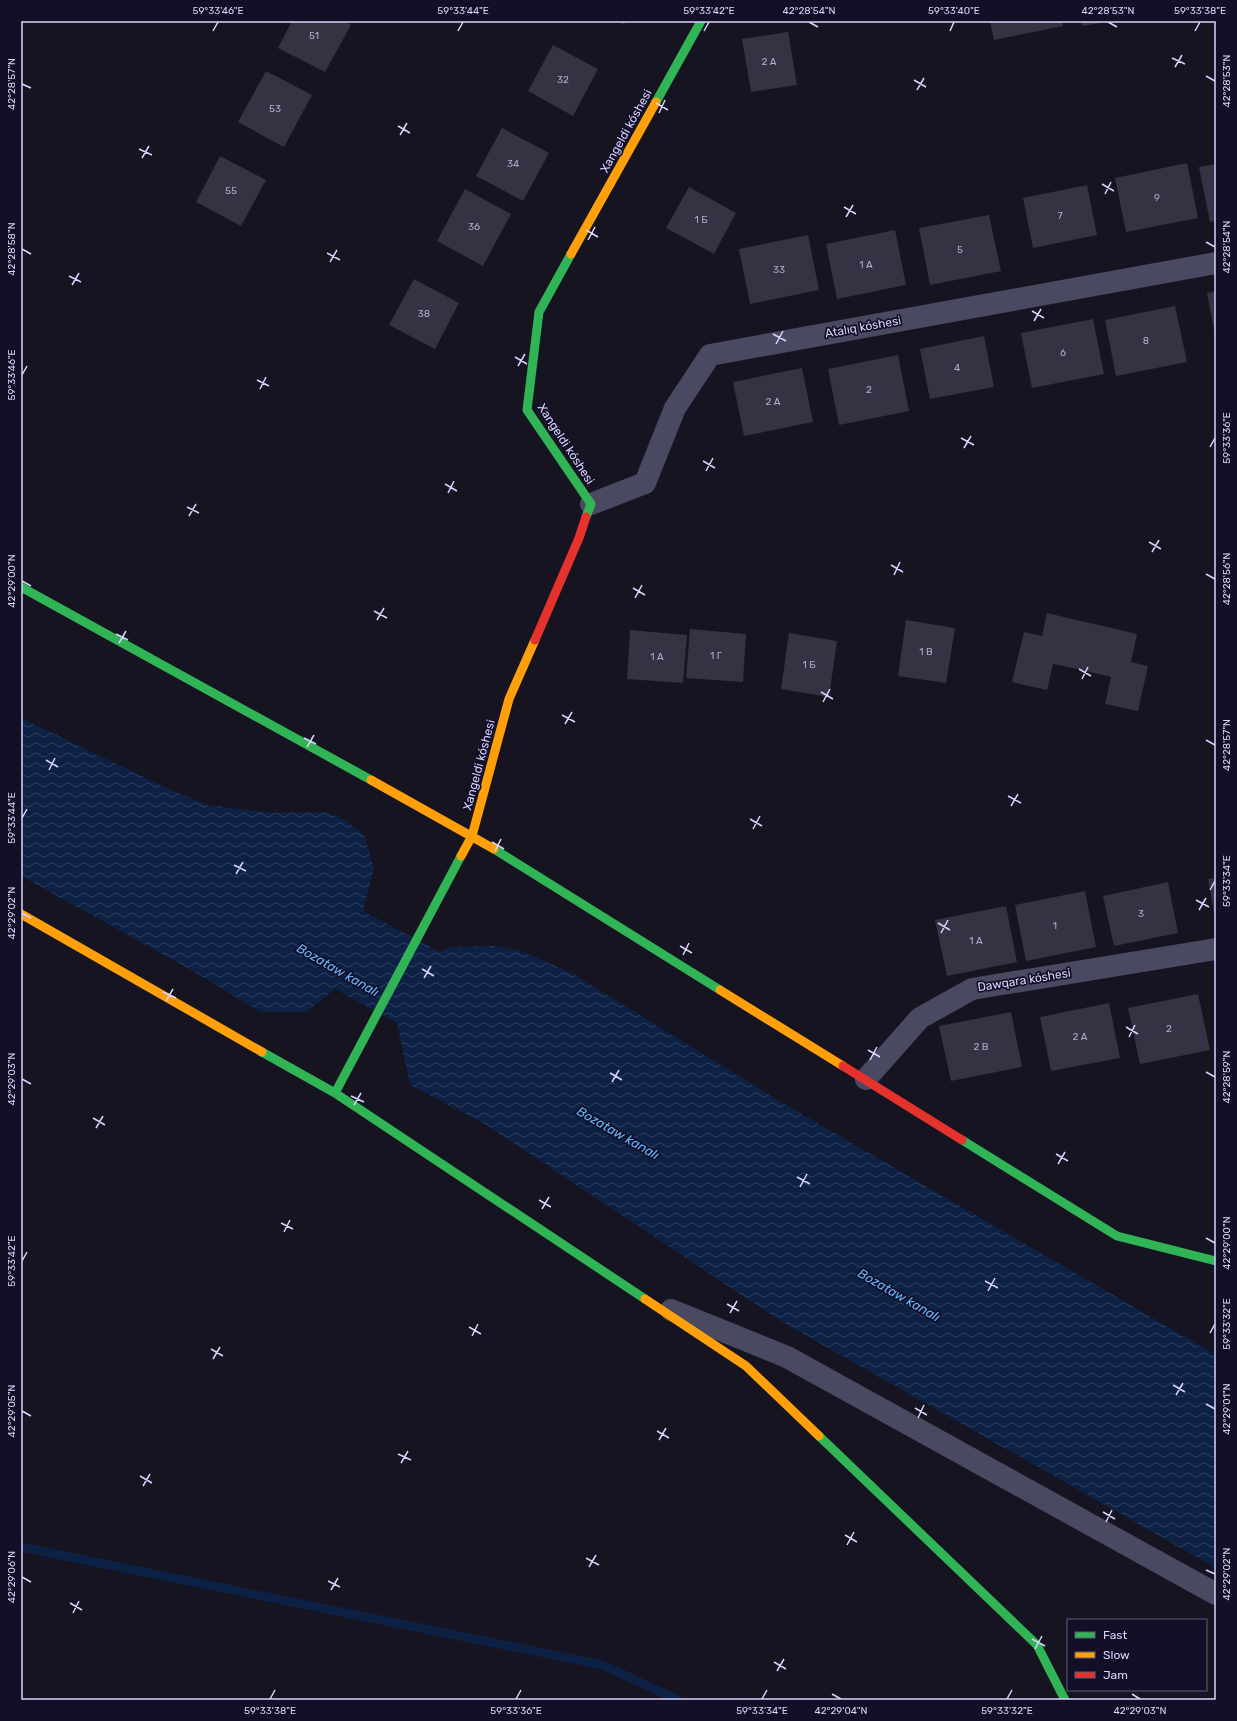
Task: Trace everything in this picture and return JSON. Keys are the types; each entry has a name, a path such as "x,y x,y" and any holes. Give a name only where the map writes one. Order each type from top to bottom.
{"street":[{"name":"Xangeldi kóshesi","path":"335,1093 472,836 509,699 579,538 591,504 527,410 539,312 701,21"},
{"name":"Atalıq kóshesi","path":"591,504 645,483 674,408 710,355 1216,263"},
{"path":"21,586 472,836 1118,1236 1216,1261"},
{"path":"21,914 335,1093 746,1366 1037,1645 1065,1700"},
{"name":"Dawqara kóshesi","path":"866,1080 920,1018 972,989 1216,949"},
{"path":"646,1300 787,1357 1216,1594"}],"water":[{"name":"Bozataw kanalı","path":"21,718 173,791 208,805 272,813 325,812 345,820 364,835 374,868 363,911 440,952 451,947 496,946 524,952 575,975 776,1099 1216,1355 1216,1568 784,1323 486,1125 410,1085 397,1023 335,989 306,1012 260,1012 200,975 21,876"}],"building":[{"path":"292,21 344,21 351,25 325,72 278,48"},
{"path":"617,21 626,21 624,25"},
{"path":"990,21 1062,21 1063,26 994,40"},
{"path":"1081,21 1106,21 1106,22 1082,26"},
{"path":"788,32 797,85 751,92 742,39"},
{"path":"553,45 598,69 573,116 528,91"},
{"path":"266,71 312,95 284,147 238,122"},
{"path":"502,128 549,153 523,201 476,176"},
{"path":"220,156 266,180 241,226 196,202"},
{"path":"1187,163 1198,218 1126,232 1115,178"},
{"path":"1216,164 1216,221 1210,222 1199,167"},
{"path":"1087,185 1097,235 1033,248 1023,198"},
{"path":"689,187 736,213 714,254 666,228"},
{"path":"465,189 511,214 483,266 437,241"},
{"path":"989,215 1001,271 930,285 919,228"},
{"path":"895,230 906,285 837,299 826,244"},
{"path":"808,235 819,290 750,304 739,249"},
{"path":"414,279 459,303 435,349 389,325"},
{"path":"1216,291 1216,335 1215,335 1207,293"},
{"path":"1175,306 1187,362 1116,376 1105,320"},
{"path":"1093,319 1104,374 1032,388 1021,333"},
{"path":"984,336 994,387 930,399 920,349"},
{"path":"898,355 909,411 839,425 828,369"},
{"path":"802,368 813,422 744,436 733,382"},
{"path":"1047,613 1137,634 1131,662 1148,666 1138,711 1105,704 1111,677 1082,670 1053,664 1047,690 1012,682 1024,632 1042,636"},
{"path":"906,620 955,628 946,683 898,676"},
{"path":"690,629 746,634 743,682 686,678"},
{"path":"630,630 687,635 683,683 627,679"},
{"path":"789,633 837,641 829,697 781,689"},
{"path":"1216,878 1216,918 1215,918 1208,879"},
{"path":"1168,882 1178,933 1114,946 1103,896"},
{"path":"1085,891 1096,947 1026,961 1015,905"},
{"path":"1006,906 1017,962 947,976 935,920"},
{"path":"1198,994 1210,1050 1140,1064 1128,1008"},
{"path":"1109,1003 1120,1058 1051,1071 1040,1017"},
{"path":"1011,1012 1022,1067 951,1081 939,1026"}],"waterway":[{"path":"21,1547 603,1665 678,1700"}],"traffic: fast":[{"path":"656,102 701,21"},
{"path":"571,254 539,312 527,410 591,504 586,517"},
{"path":"21,587 371,780"},
{"path":"494,849 720,990"},
{"path":"335,1093 461,856"},
{"path":"262,1052 335,1093 645,1299"},
{"path":"962,1140 1117,1236 1216,1261"},
{"path":"819,1436 1037,1645 1065,1700"}],"traffic: slow":[{"path":"571,254 656,102"},
{"path":"461,856 472,836 509,699 535,640"},
{"path":"371,780 494,849"},
{"path":"21,914 262,1052"},
{"path":"720,990 843,1066"},
{"path":"645,1299 746,1366 819,1436"}],"traffic: jam":[{"path":"535,640 579,538 586,517"},
{"path":"843,1066 962,1140"}]}
